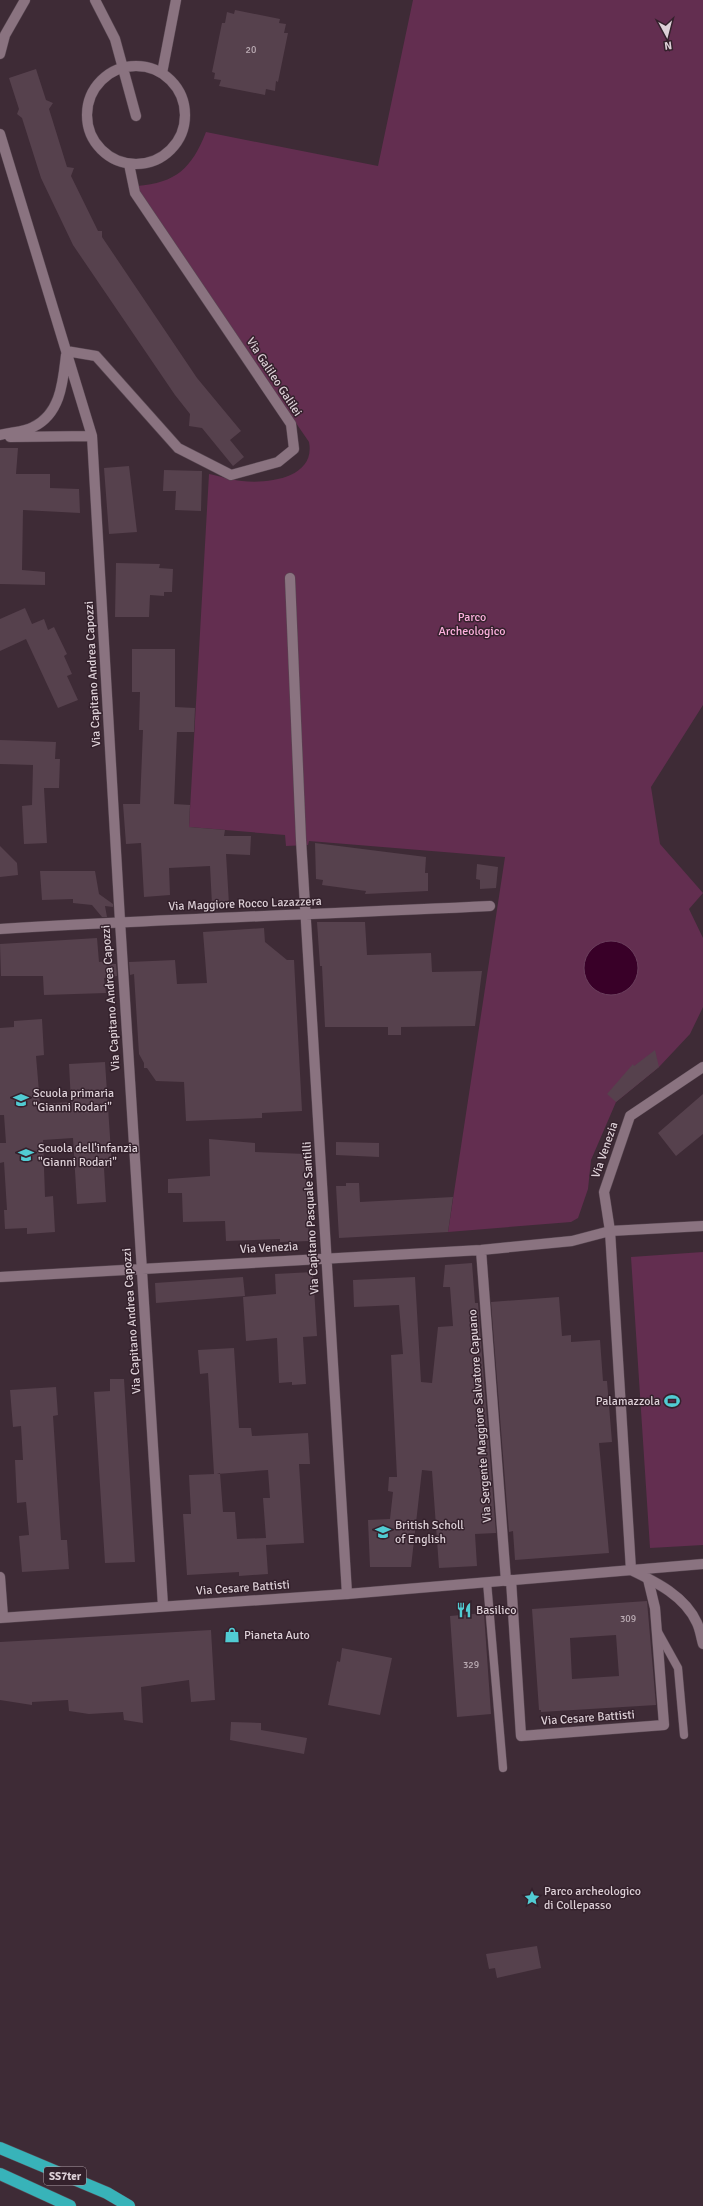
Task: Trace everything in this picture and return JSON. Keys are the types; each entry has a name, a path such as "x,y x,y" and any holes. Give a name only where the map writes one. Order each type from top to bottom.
{"highway":[{"name":"SS7ter","path":"0,2148 107,2193 129,2206"},
{"name":"SS7ter","path":"0,2174 70,2206"}],"street":[{"path":"0,54 5,35 25,0"},
{"path":"95,0 116,39 136,116"},
{"path":"162,73 176,0"},
{"path":"137,66 150,68 162,73 178,89 186,110 185,125 180,139 171,151 158,160 144,164 129,164 114,160 102,151 93,139 87,125 87,110 90,96 98,83 110,73 124,67 137,66"},
{"path":"0,134 92,436 0,436"},
{"name":"Via Galileo Galilei","path":"66,351 96,356 178,448 231,475 278,462 294,449 291,424 135,193 129,164"},
{"path":"0,436 34,427 53,411 62,388 66,351"},
{"name":"Via Capitano Andrea Capozzi","path":"92,436 120,921 164,1606"},
{"name":"Via Capitano Pasquale Santilli","path":"290,578 301,840 307,915 347,1594"},
{"name":"Via Maggiore Rocco Lazazzera","path":"0,929 120,921 307,915 490,906"},
{"name":"Via Venezia","path":"610,1231 604,1192 630,1116 703,1067"},
{"name":"Via Venezia","path":"0,1278 142,1268 481,1250 572,1241 610,1231 703,1226"},
{"path":"610,1231 631,1570 648,1578 681,1601 697,1622 703,1644"},
{"name":"Via Sergente Maggiore Salvatore Capuano","path":"481,1250 508,1581"},
{"name":"Via Cesare Battisti","path":"1,1618 347,1594 703,1564"},
{"path":"0,1577 1,1618"},
{"name":"Via Cesare Battisti","path":"508,1581 521,1736 664,1725 655,1608 648,1578"}],"lane":[{"path":"487,1582 503,1768"},
{"path":"656,1630 678,1668 684,1735"}],"green space":[{"name":"Parco Archeologico","path":"413,0 703,0 703,705 651,787 660,844 703,893 689,909 703,938 703,1007 690,1034 659,1067 616,1102 591,1160 588,1189 578,1218 571,1222 448,1232 505,857 309,841 308,845 286,846 285,835 189,827 209,474 234,480 253,482 288,476 298,471 305,464 309,454 309,442 145,203 137,186 162,181 181,171 195,155 206,132 378,166"},
{"name":"Palamazzola","path":"703,1252 703,1545 650,1548 631,1257"}],"shaded area":[{"path":"611,941 621,943 630,949 636,958 638,968 636,978 630,987 621,993 611,995 601,993 592,987 586,978 584,968 586,958 592,949 601,943"}],"building":[{"path":"235,10 280,19 279,23 286,24 284,33 288,33 278,82 276,81 275,91 266,89 265,95 219,86 221,80 214,79 215,73 212,72 222,23 225,23 227,12 234,14"},
{"path":"36,69 46,100 53,103 49,109 67,167 74,168 71,176 98,231 102,231 102,237 197,378 241,431 230,440 244,457 233,466 202,428 189,426 190,414 175,395 73,245 41,178 22,118 17,114 19,109 9,78"},
{"path":"0,448 18,448 16,474 50,474 50,488 79,489 80,513 23,510 22,570 45,572 45,585 0,584"},
{"path":"129,466 137,532 109,534 104,468"},
{"path":"164,470 202,471 201,511 175,510 176,491 163,491"},
{"path":"116,563 160,564 159,568 173,569 172,592 164,592 164,596 150,595 149,617 115,617"},
{"path":"25,608 32,624 44,619 48,630 54,627 67,654 64,656 72,674 67,676 78,700 58,708 26,639 0,651 0,619"},
{"path":"132,649 175,649 175,707 195,708 194,732 177,732 174,804 190,805 189,827 225,830 224,836 251,836 250,855 226,854 229,904 212,905 210,866 169,868 170,895 144,897 141,843 126,844 123,804 140,804 143,730 139,730 140,692 132,692"},
{"path":"0,740 56,742 55,759 60,759 59,788 44,788 47,843 24,844 22,806 32,805 33,765 0,764"},
{"path":"315,843 426,857 425,873 428,873 428,891 365,894 366,891 322,885 323,880 316,879"},
{"path":"0,846 17,863 18,875 0,877"},
{"path":"477,864 498,867 496,888 480,889 480,880 476,879"},
{"path":"40,871 95,871 99,894 113,904 113,907 105,906 107,917 102,917 92,905 73,903 73,899 42,900"},
{"path":"317,922 365,922 367,955 431,953 432,972 482,971 475,1026 401,1027 401,1035 388,1035 388,1027 325,1027 322,966 320,966"},
{"path":"264,928 265,942 287,960 294,960 302,1111 262,1113 262,1118 186,1121 184,1082 156,1081 147,1068 144,1068 144,1063 139,1054 134,974 130,975 129,962 175,960 177,984 207,983 203,932"},
{"path":"97,938 99,962 107,961 108,964 116,964 117,976 104,978 106,993 44,995 43,976 1,976 0,944"},
{"path":"42,1019 44,1055 36,1056 40,1104 71,1102 69,1064 105,1062 112,1167 104,1168 106,1202 77,1204 73,1138 43,1140 45,1197 53,1196 55,1232 27,1234 27,1228 5,1229 4,1210 7,1210 4,1162 0,1163 0,1143 6,1143 4,1115 0,1115 0,1028 14,1027 14,1021"},
{"path":"655,1050 659,1067 616,1102 607,1094 633,1064 634,1066"},
{"path":"703,1094 703,1134 676,1156 658,1133"},
{"path":"209,1139 255,1143 255,1152 305,1154 309,1241 280,1242 280,1239 226,1241 225,1221 183,1222 182,1193 168,1193 168,1179 210,1176"},
{"path":"336,1142 379,1143 379,1157 336,1155"},
{"path":"346,1183 359,1183 360,1202 453,1197 448,1232 339,1238 336,1186 346,1186"},
{"path":"472,1263 475,1303 478,1303 496,1533 475,1534 477,1566 439,1568 432,1471 422,1470 411,1567 370,1567 368,1520 390,1519 393,1492 388,1491 389,1477 397,1477 391,1355 403,1354 399,1305 354,1307 353,1280 415,1277 421,1382 432,1383 438,1327 453,1326 450,1287 443,1287 445,1265"},
{"path":"313,1272 317,1336 303,1337 306,1384 292,1385 292,1382 279,1383 277,1338 246,1341 243,1297 276,1294 275,1274"},
{"path":"243,1277 245,1296 156,1303 155,1283"},
{"path":"559,1297 562,1336 571,1335 571,1342 600,1340 603,1381 607,1381 612,1442 599,1443 609,1553 515,1560 513,1531 509,1532 491,1302"},
{"path":"234,1348 239,1428 251,1428 252,1436 308,1433 310,1464 299,1464 304,1543 266,1545 268,1574 239,1576 239,1572 187,1575 183,1514 191,1514 189,1475 214,1474 208,1373 200,1374 198,1350","holes":["268,1470 270,1498 263,1498 266,1538 237,1539 235,1512 223,1512 220,1474"]},
{"path":"110,1379 124,1379 135,1562 105,1563 94,1392 110,1391"},
{"path":"56,1387 58,1415 53,1416 61,1540 67,1540 69,1569 22,1572 19,1536 29,1535 26,1502 17,1503 15,1460 23,1460 21,1426 13,1427 10,1390"},
{"path":"647,1601 656,1705 541,1712 541,1710 539,1710 532,1609","holes":["616,1635 619,1676 572,1679 570,1638"]},
{"path":"484,1613 491,1714 457,1717 450,1616"},
{"path":"211,1630 215,1700 191,1702 189,1680 141,1687 143,1723 124,1720 123,1712 89,1714 69,1711 68,1700 32,1702 32,1705 0,1700 0,1642"},
{"path":"342,1648 392,1658 380,1715 328,1705 337,1661 340,1662"},
{"path":"231,1722 261,1723 261,1730 307,1738 304,1754 230,1740"},
{"path":"537,1946 541,1968 497,1978 495,1968 489,1969 486,1954"}],"place":[{"name":"Scuola primaria \"Gianni Rodari\"","path":"21,1100"},
{"name":"Scuola dell'infanzia \"Gianni Rodari\"","path":"26,1155"},
{"name":"Palamazzola","path":"672,1401"},
{"name":"British Scholl of English","path":"383,1532"},
{"name":"Basilico","path":"464,1610"},
{"name":"Pianeta Auto","path":"232,1635"},
{"name":"Parco archeologico di Collepasso","path":"532,1898"}]}
